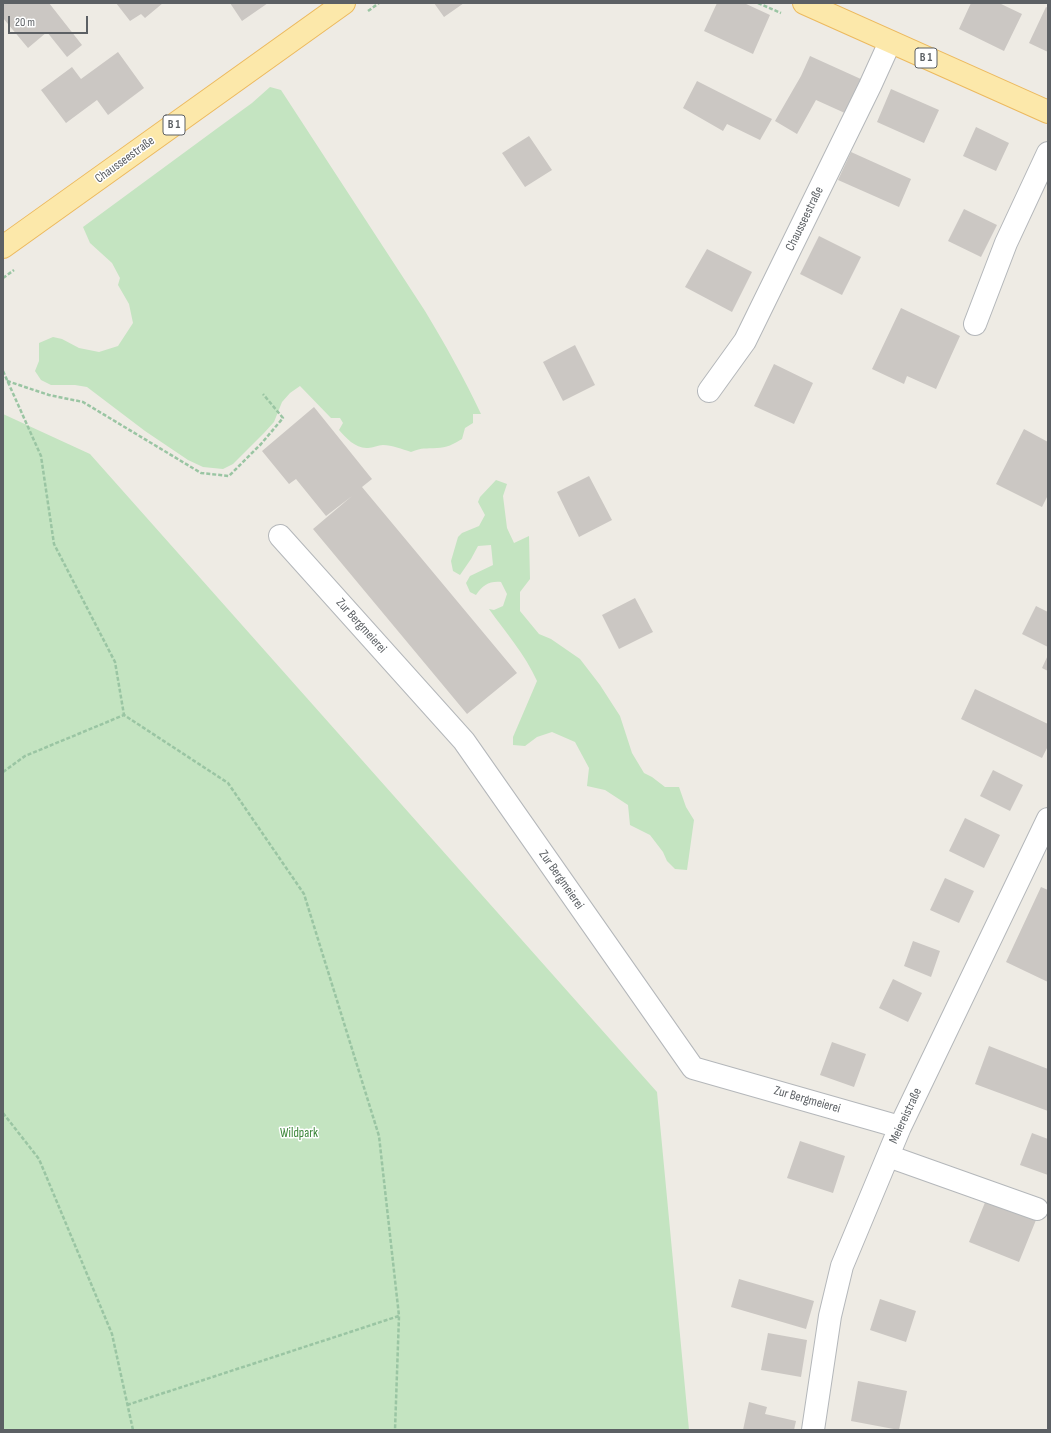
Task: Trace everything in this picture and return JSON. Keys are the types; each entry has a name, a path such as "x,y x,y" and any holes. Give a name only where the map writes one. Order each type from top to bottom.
{"main road":[{"name":"Chausseestraße","path":"3,247 344,3"},
{"name":"B 1","path":"804,3 1048,112"}],"street":[{"name":"Chausseestraße","path":"709,391 745,341 870,86 890,42"},
{"path":"975,324 1006,243 1048,153"},
{"name":"Zur Bergmeierei","path":"280,536 464,740 693,1068 900,1127"},
{"name":"Meiereistraße","path":"813,1430 830,1316 842,1266 900,1127 1048,819"},
{"path":"888,1156 1037,1209"}],"path":[{"path":"3,371 41,456 54,544 114,662 124,715 228,783 304,894 379,1136 399,1316 394,1430"},
{"path":"7,381 49,395 83,402 201,473 229,476 261,444 283,418 263,394"},
{"path":"3,772 25,756 124,715"},
{"path":"3,1113 39,1159 112,1334 133,1430"},
{"path":"127,1405 399,1316"}],"green space":[{"path":"270,87 281,90 425,311 461,374 481,414 473,414 473,423 465,428 462,439 456,443 440,448 421,449 411,452 386,445 372,448 359,447 339,430 343,423 340,418 331,418 300,386 290,393 282,402 274,422 233,464 223,469 203,467 188,460 145,431 87,387 75,385 51,385 41,380 35,371 39,361 39,343 53,337 62,339 79,348 99,352 118,346 133,323 129,304 118,285 120,278 112,263 90,243 83,227 252,103"},
{"name":"Wildpark","path":"3,414 90,454 657,1092 689,1430 3,1430"},
{"path":"496,480 507,484 503,496 507,528 514,543 529,536 530,579 520,592 520,611 539,634 551,639 580,659 600,685 620,716 632,753 644,773 665,787 679,787 686,807 694,820 687,870 675,869 667,861 663,852 650,835 630,825 628,805 605,790 587,786 589,768 575,742 552,732 537,737 525,746 513,745 513,737 537,681 521,653 489,609 494,610 503,606 507,594 501,582 487,584 476,595 470,592 466,583 470,576 493,565 491,545 478,546 460,575 453,571 451,561 458,537 462,533 479,526 485,515 478,502 480,497"}],"building":[{"path":"3,3 49,3 82,45 67,57 47,32 28,48 3,18"},
{"path":"116,3 163,3 145,18 141,14 130,21"},
{"path":"230,3 268,3 242,21"},
{"path":"434,3 464,3 444,17"},
{"path":"717,3 744,3 770,15 753,54 704,31"},
{"path":"971,3 999,3 1022,14 1004,51 959,29"},
{"path":"1046,7 1048,8 1048,52 1029,43"},
{"path":"118,52 144,88 108,115 97,100 66,123 41,90 72,67 81,79"},
{"path":"810,56 863,80 847,114 816,100 797,134 775,121 801,76"},
{"path":"697,81 772,119 760,140 727,124 723,131 683,108"},
{"path":"891,89 939,110 924,143 877,122"},
{"path":"976,127 1009,143 996,171 963,156"},
{"path":"529,136 552,170 525,187 502,153"},
{"path":"851,152 911,179 899,207 838,180"},
{"path":"964,209 997,225 981,257 948,241"},
{"path":"819,236 861,257 842,295 800,274"},
{"path":"707,249 752,272 732,312 685,287"},
{"path":"901,308 960,336 936,389 907,376 904,384 872,369"},
{"path":"575,345 595,385 563,401 543,362"},
{"path":"774,364 813,383 794,424 754,406"},
{"path":"314,407 372,479 362,487 517,673 467,714 313,529 352,496 326,516 296,479 289,484 262,451"},
{"path":"1024,429 1048,442 1048,495 1042,507 996,484"},
{"path":"589,476 612,520 579,537 557,492"},
{"path":"635,598 653,632 619,649 602,615"},
{"path":"1036,606 1048,612 1048,647 1022,634"},
{"path":"1048,655 1048,671 1042,668"},
{"path":"975,689 1048,724 1048,746 1042,758 961,719"},
{"path":"993,770 1023,785 1010,811 980,796"},
{"path":"965,818 1000,835 984,868 949,851"},
{"path":"945,878 974,891 959,923 930,910"},
{"path":"1041,887 1048,890 1048,982 1006,962"},
{"path":"913,941 940,951 931,977 904,966"},
{"path":"893,979 922,993 908,1022 879,1008"},
{"path":"832,1042 866,1054 854,1087 820,1075"},
{"path":"989,1046 1048,1069 1048,1111 975,1084"},
{"path":"1032,1133 1048,1139 1048,1175 1020,1165"},
{"path":"800,1141 845,1156 833,1193 787,1178"},
{"path":"986,1200 1036,1220 1019,1262 969,1242"},
{"path":"739,1279 814,1301 806,1329 731,1307"},
{"path":"880,1299 916,1311 906,1342 870,1330"},
{"path":"768,1333 807,1340 801,1377 761,1370"},
{"path":"858,1381 907,1391 899,1430 851,1421"},
{"path":"749,1402 767,1407 765,1414 796,1421 794,1430 743,1430"}]}
